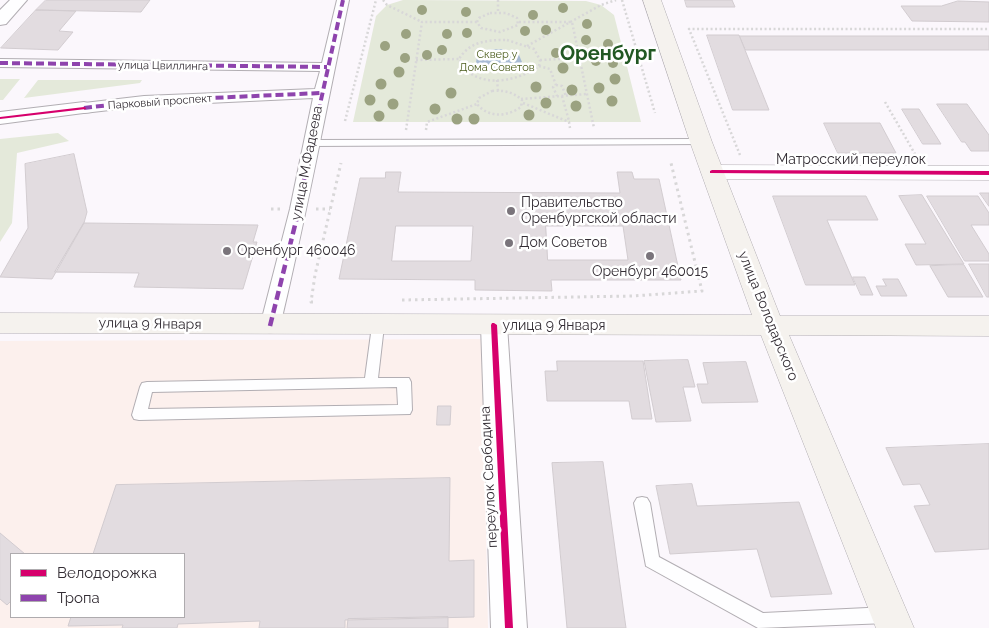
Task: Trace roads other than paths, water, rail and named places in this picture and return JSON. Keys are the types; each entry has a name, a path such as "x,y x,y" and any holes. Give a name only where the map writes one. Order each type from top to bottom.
{"main road":[{"name":"улица Володарского","path":"652,0 758,298 772,327 893,621"},
{"name":"улица 9 Января","path":"0,323 270,326 989,326"}],"street":[{"path":"0,20 19,0"},
{"name":"улица М.Фадеева","path":"270,326 303,190 321,93 343,0"},
{"name":"улица Цвиллинга","path":"0,63 327,67"},
{"name":"Парковый проспект","path":"0,118 144,101 321,93"},
{"name":"Матросский переулок","path":"712,172 989,173"},
{"name":"переулок Свободина","path":"494,325 509,628"}],"lane":[{"path":"311,143 701,142"},
{"path":"371,383 378,326"},
{"path":"404,382 405,410 139,415 147,387 371,383 404,382"},
{"path":"642,503 652,561 761,621 893,621"}],"water":[{"path":"501,49 519,55 522,62 512,69 499,72 486,69 476,63 477,56 486,50"}],"place":[{"name":"Правительство Оренбургской области","path":"511,211"},
{"name":"Дом Советов","path":"509,243"},
{"name":"Оренбург 460046","path":"227,251"},
{"name":"Оренбург 460015","path":"650,256"}],"district":[{"name":"Оренбург","path":"608,54"}],"park label":[{"name":"Сквер у Дома Советов","path":"497,61"}]}
